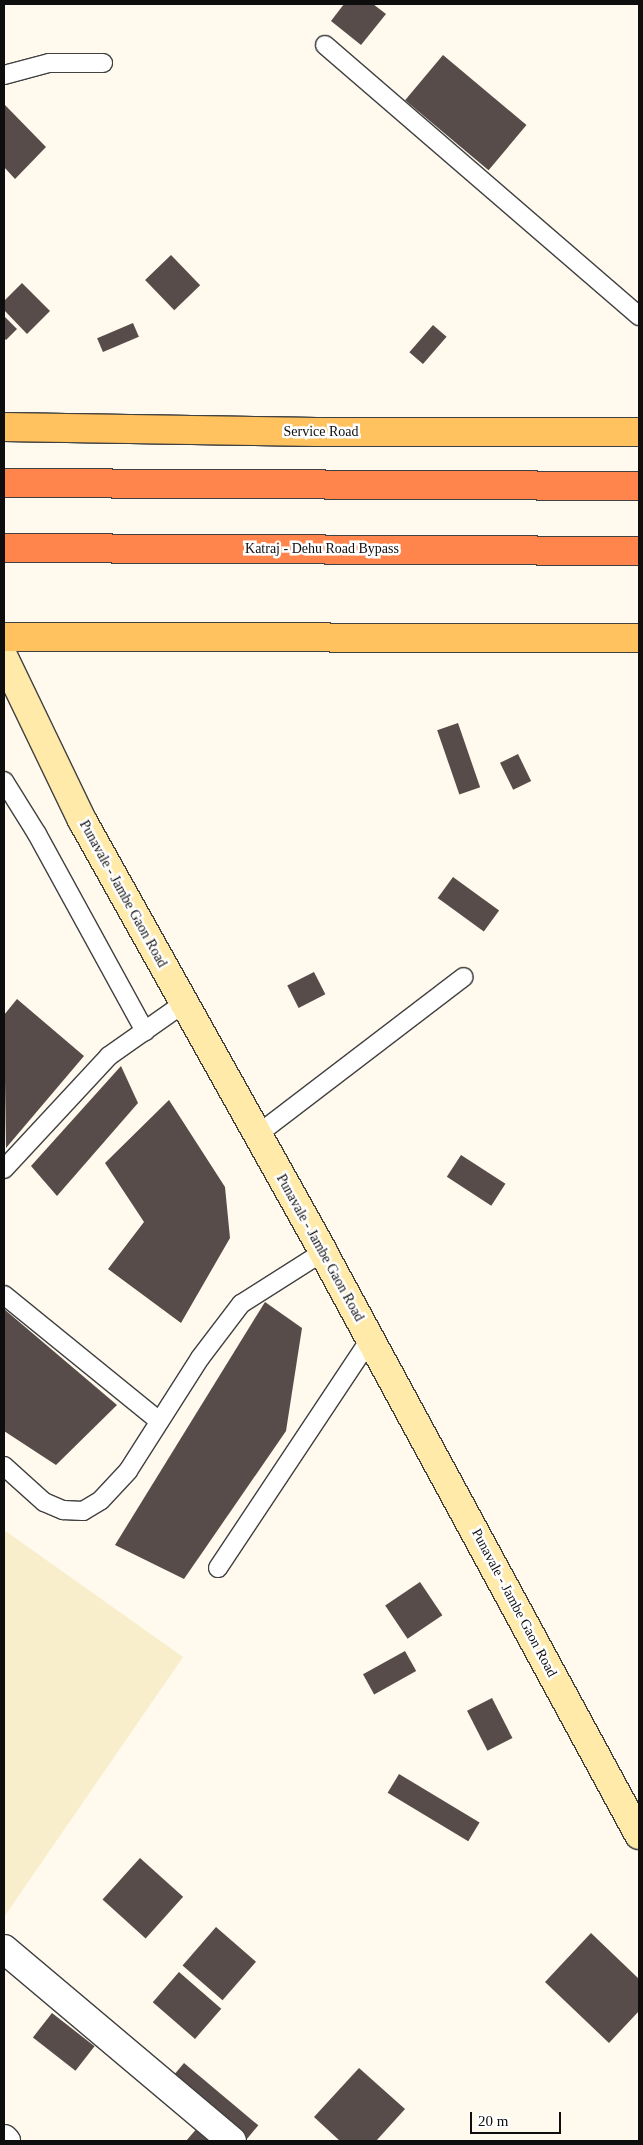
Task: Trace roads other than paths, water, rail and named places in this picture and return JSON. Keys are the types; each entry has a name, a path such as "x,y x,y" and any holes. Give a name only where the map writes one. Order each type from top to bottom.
{"highway":[{"path":"4,483 639,486"},
{"name":"Katraj - Dehu Road Bypass","path":"4,548 639,551"}],"main road":[{"name":"Service Road","path":"4,426 317,432 639,432"},
{"path":"4,637 639,638"}],"street":[{"name":"Punavale - Jambe Gaon Road","path":"4,658 82,820 323,1252 639,1835"},
{"path":"4,1950 232,2141"}],"lane":[{"path":"324,45 639,316"},
{"path":"4,74 50,63 103,63"},
{"path":"4,781 37,834 145,1031"},
{"path":"257,1135 464,977"},
{"path":"4,1169 85,1078 109,1056 184,1003"},
{"path":"4,1466 44,1502 63,1510 82,1511 101,1500 128,1471 200,1358 241,1304 323,1252"},
{"path":"4,1295 159,1422"},
{"path":"218,1568 370,1339"}]}
